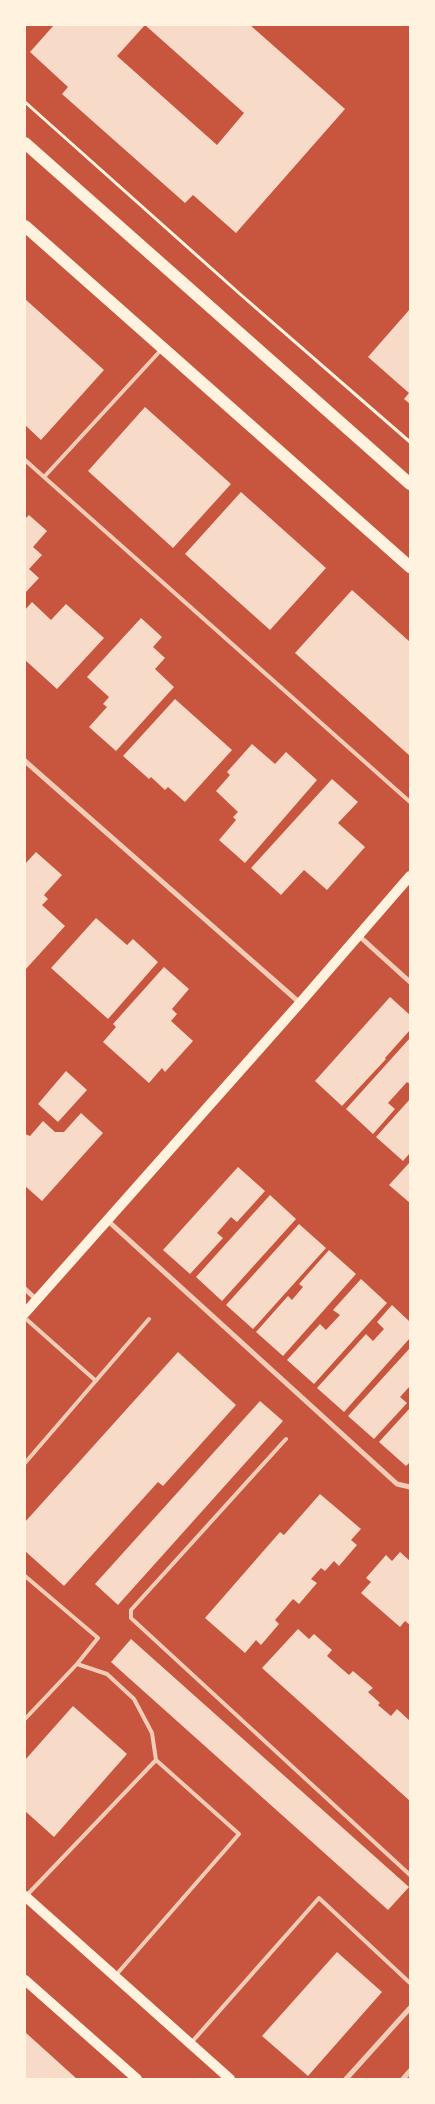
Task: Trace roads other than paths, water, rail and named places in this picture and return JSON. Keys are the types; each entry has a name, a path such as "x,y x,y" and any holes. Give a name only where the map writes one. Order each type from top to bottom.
{"main road":[{"path":"25,143 410,484"},
{"path":"25,226 410,567"},
{"path":"25,1313 358,935 408,882"},
{"path":"25,1897 230,2079"},
{"path":"25,1980 138,2079"}],"street":[{"path":"25,761 300,1003"},
{"path":"358,935 410,982"},
{"path":"107,1220 397,1484 410,1487"},
{"path":"25,1289 37,1300"},
{"path":"346,2079 410,2008"},
{"path":"403,2079 410,2071"}],"lane":[{"path":"44,477 163,348"},
{"path":"25,460 410,802"},
{"path":"25,1318 96,1381"},
{"path":"25,1463 149,1319"},
{"path":"286,1439 131,1610 131,1618 410,1875"},
{"path":"25,1576 98,1638 77,1664 25,1719"},
{"path":"77,1664 107,1674 134,1699 152,1733 156,1760 238,1834 115,1977"},
{"path":"25,1897 156,1760"},
{"path":"190,2044 319,1898 410,1983"}]}
